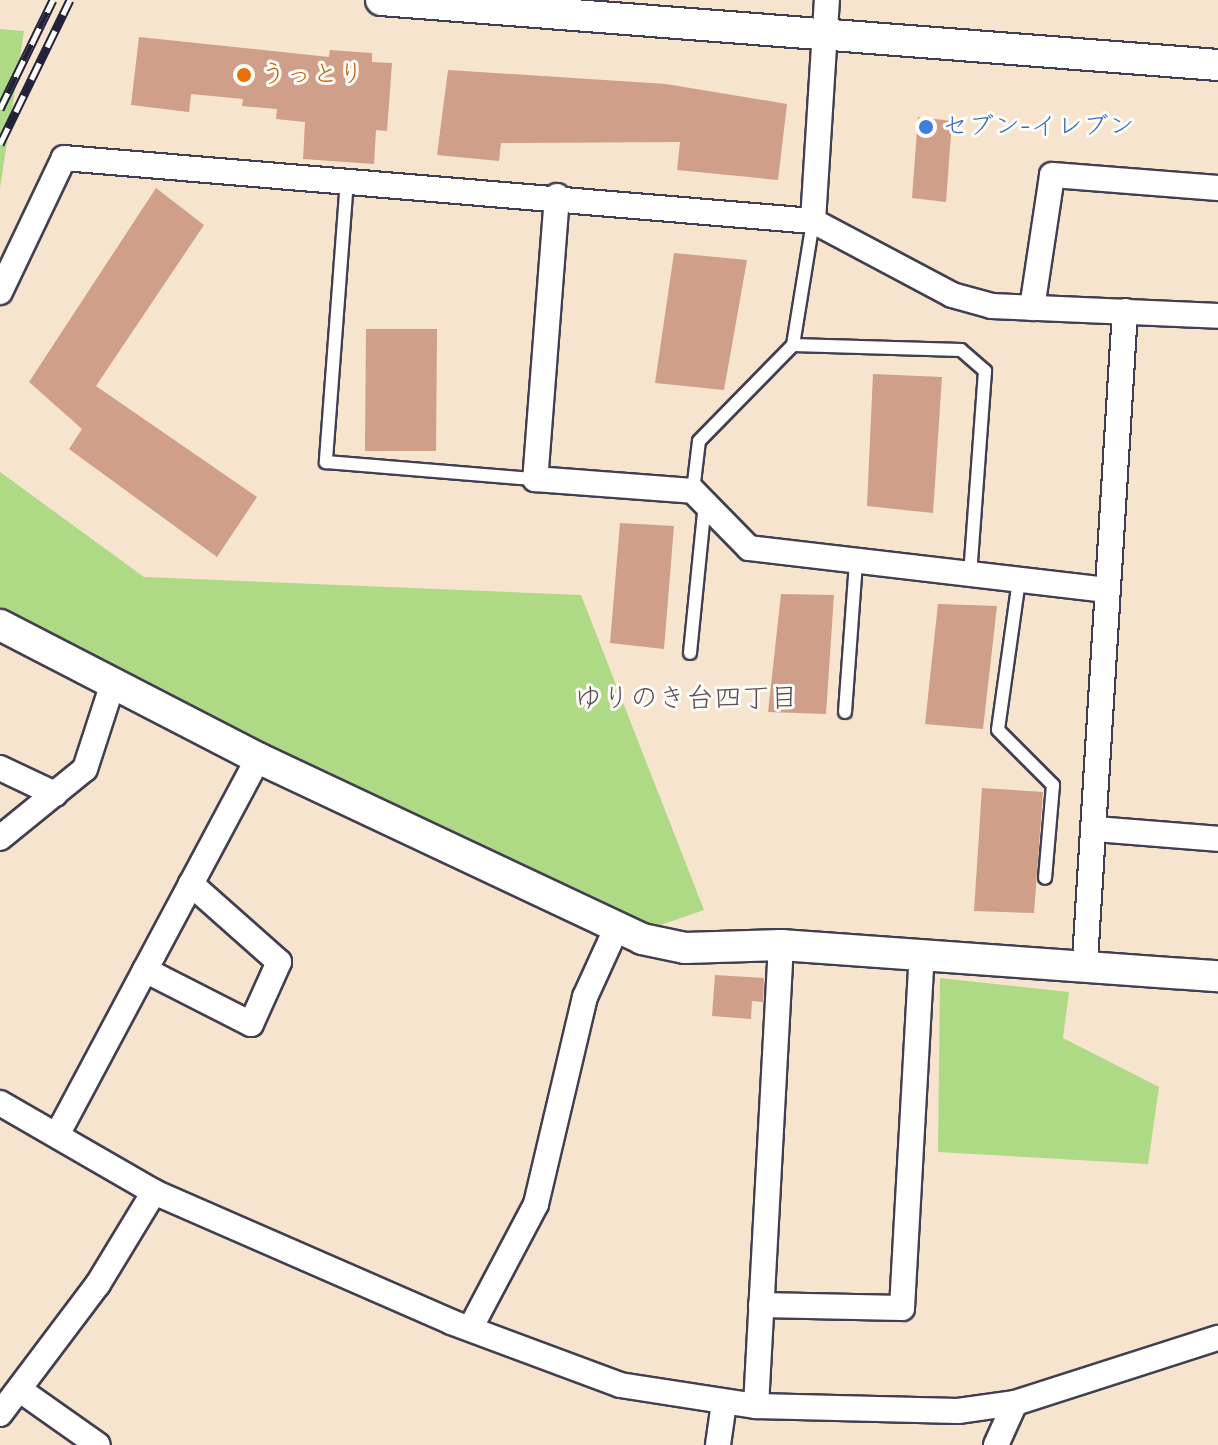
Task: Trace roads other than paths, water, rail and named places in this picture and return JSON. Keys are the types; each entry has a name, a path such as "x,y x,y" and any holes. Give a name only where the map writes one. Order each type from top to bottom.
{"street":[{"path":"381,0 1218,65"},
{"path":"813,221 827,0"},
{"path":"0,292 64,158 557,196 813,221 952,295 1032,308 1218,316"},
{"path":"1032,308 1052,175 1218,188"},
{"path":"557,196 535,479 699,497 749,548 1106,590"},
{"path":"1085,961 1125,311"},
{"path":"0,625 258,758 616,929 685,948 781,945 1085,961 1218,976"},
{"path":"0,838 85,769 113,683"},
{"path":"57,1135 258,758"},
{"path":"0,768 55,794"},
{"path":"1095,829 1218,839"},
{"path":"145,970 251,1024 279,962 191,884"},
{"path":"471,1327 536,1204 585,997 616,929"},
{"path":"756,1406 781,945"},
{"path":"761,1305 902,1308 922,953"},
{"path":"0,1103 154,1192 471,1327 620,1385 756,1406 958,1411 1015,1403 1218,1338"},
{"path":"0,1414 20,1390 154,1192"},
{"path":"20,1390 98,1445"},
{"path":"718,1445 724,1403"},
{"path":"996,1445 1015,1403"}],"lane":[{"path":"347,180 326,462 535,479"},
{"path":"690,653 699,441 793,345 813,221"},
{"path":"793,345 961,350 985,371 970,574"},
{"path":"845,712 856,561"},
{"path":"1019,580 998,730 1053,785 1045,878"}],"railway":[{"path":"0,109 53,0"},
{"path":"0,144 70,0"}],"place":[{"name":"うっとり","path":"244,75"},
{"name":"セブン-イレブン","path":"926,127"}],"district":[{"name":"ゆりのき台四丁目","path":"686,698"}]}
